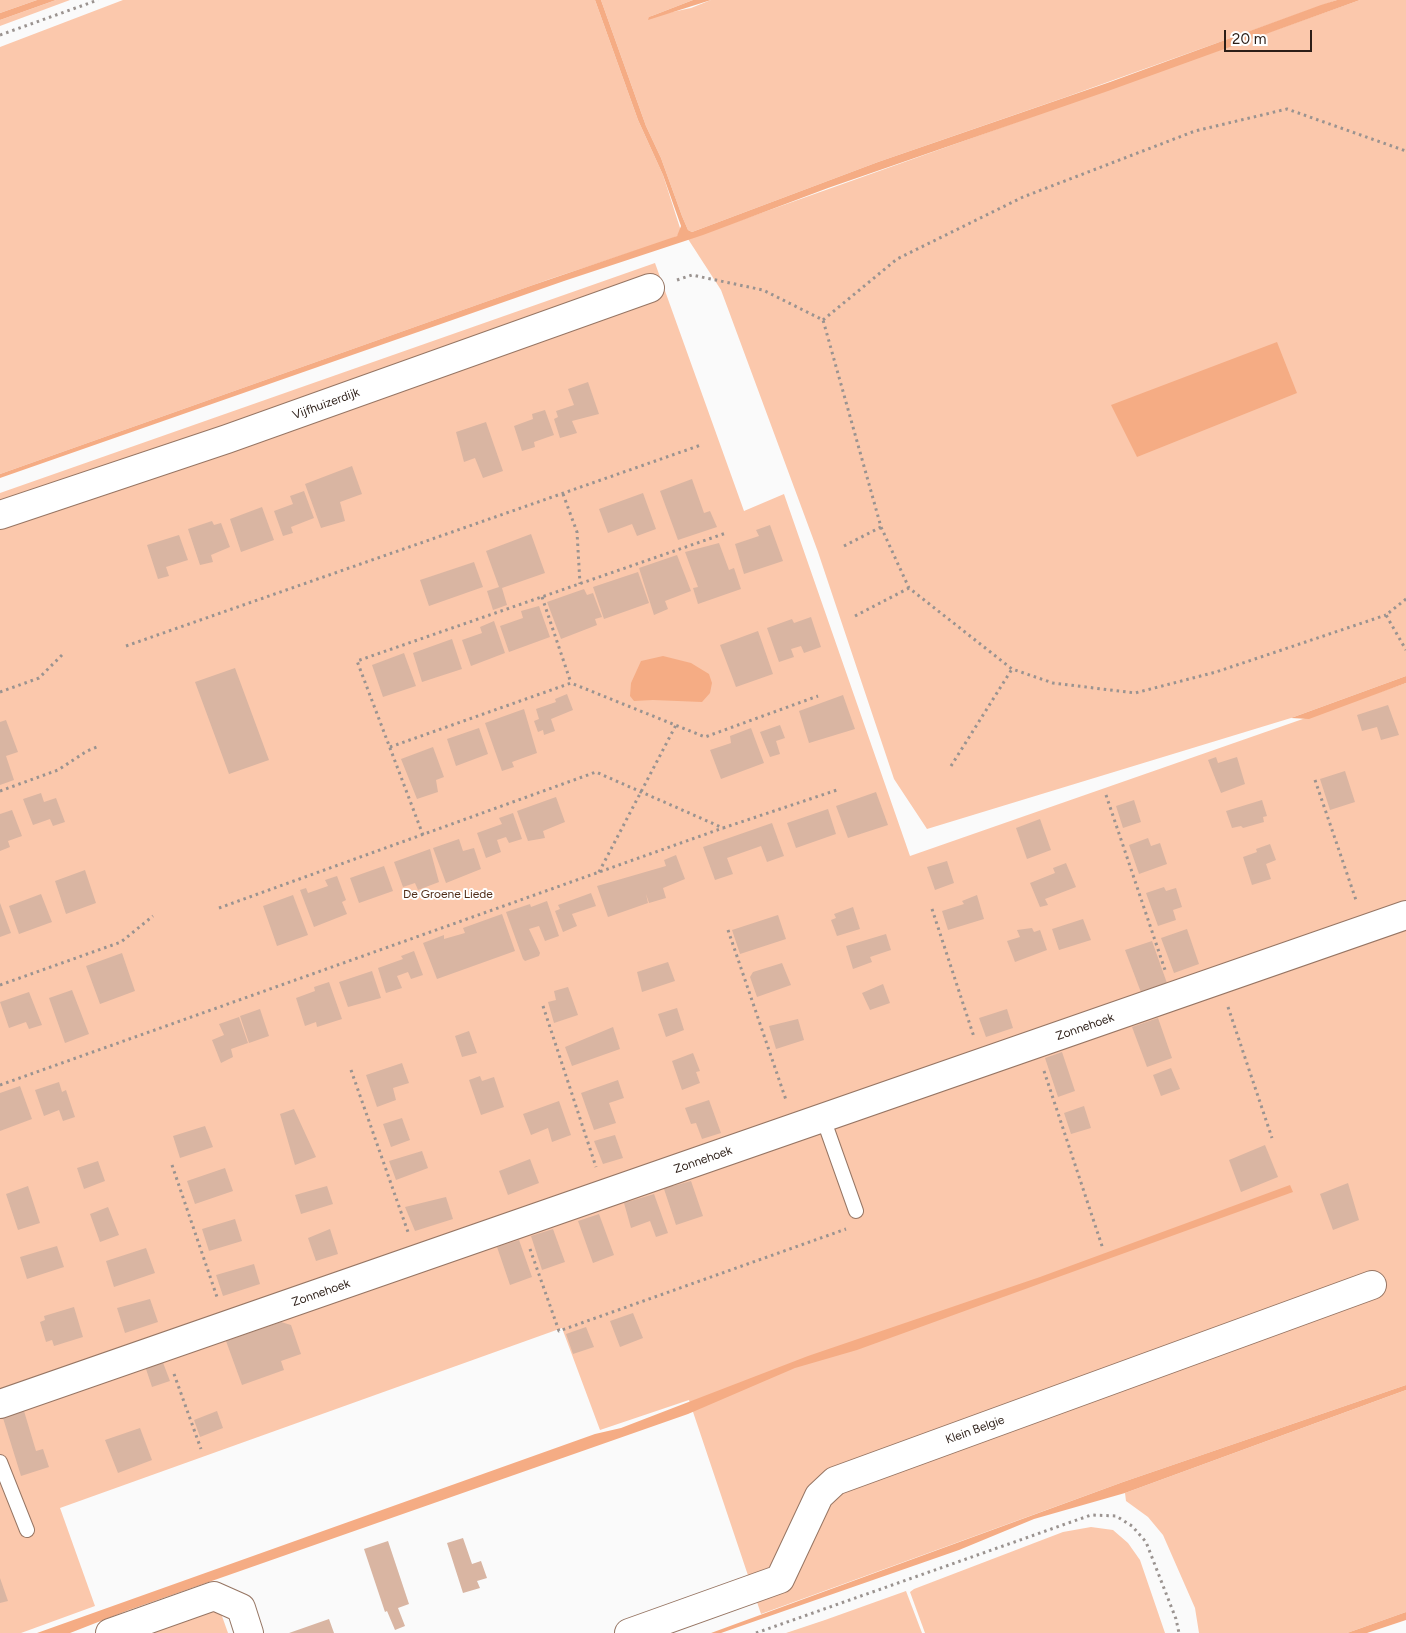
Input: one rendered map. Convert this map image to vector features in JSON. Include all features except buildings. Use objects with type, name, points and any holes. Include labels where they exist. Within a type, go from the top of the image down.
[{"type":"street","name":"Vijfhuizerdijk","points":[[0,516],[227,439],[650,288]]},
{"type":"street","name":"Zonnehoek","points":[[0,1404],[1406,915]]},
{"type":"street","name":"Klein Belgie","points":[[629,1633],[780,1579],[819,1496],[835,1482],[1372,1285]]},
{"type":"street","points":[[110,1633],[214,1596],[241,1608],[249,1633]]},
{"type":"lane","points":[[823,1118],[856,1210]]},
{"type":"lane","points":[[0,1462],[27,1530]]},
{"type":"path","points":[[0,35],[98,0]]},
{"type":"path","points":[[823,320],[897,259],[1023,197],[1195,131],[1287,109],[1406,151]]},
{"type":"path","points":[[650,288],[692,275],[763,290],[823,320],[881,526],[909,588],[1012,669],[1053,683],[1135,693],[1216,672],[1386,615],[1406,599]]},
{"type":"path","points":[[126,646],[701,445]]},
{"type":"path","points":[[563,494],[572,516],[579,548],[580,584]]},
{"type":"path","points":[[844,546],[881,526]]},
{"type":"path","points":[[423,835],[357,661],[726,533]]},
{"type":"path","points":[[855,616],[909,588]]},
{"type":"path","points":[[542,597],[571,682]]},
{"type":"path","points":[[1386,615],[1405,650]]},
{"type":"path","points":[[0,692],[39,678],[64,654]]},
{"type":"path","points":[[951,766],[1012,669]]},
{"type":"path","points":[[390,747],[571,682],[705,737],[818,696]]},
{"type":"path","points":[[600,872],[640,791],[676,725]]},
{"type":"path","points":[[0,791],[58,770],[87,751],[97,747]]},
{"type":"path","points":[[219,908],[596,772],[723,828]]},
{"type":"path","points":[[1315,780],[1366,929]]},
{"type":"path","points":[[0,1085],[723,828],[840,789]]},
{"type":"path","points":[[1106,795],[1175,996]]},
{"type":"path","points":[[932,909],[982,1063]]},
{"type":"path","points":[[0,985],[122,942],[153,916]]},
{"type":"path","points":[[728,930],[795,1128]]},
{"type":"path","points":[[1220,980],[1272,1138]]},
{"type":"path","points":[[543,1006],[605,1194]]},
{"type":"path","points":[[1035,1044],[1103,1249]]},
{"type":"path","points":[[351,1070],[417,1259]]},
{"type":"path","points":[[172,1165],[226,1326]]},
{"type":"path","points":[[521,1223],[559,1331],[852,1227],[856,1210]]},
{"type":"path","points":[[164,1347],[200,1449]]},
{"type":"path","points":[[756,1633],[1091,1515],[1116,1516],[1132,1526],[1146,1542],[1176,1619],[1179,1633]]},
{"type":"green space","points":[[0,0],[37,0],[0,13]]},
{"type":"green space","points":[[56,0],[70,0],[0,26],[0,20]]},
{"type":"green space","points":[[123,0],[595,0],[638,120],[663,175],[681,231],[671,239],[550,279],[0,474],[0,47]]},
{"type":"green space","points":[[601,0],[693,0],[649,17],[691,8],[711,0],[1337,0],[878,162],[692,232],[688,230],[661,158],[646,126]]},
{"type":"green space","points":[[1360,0],[1406,0],[1406,676],[1291,718],[927,829],[894,779],[818,552],[721,290],[688,239]]},
{"type":"green space","name":"De Groene Liede","points":[[655,263],[744,511],[784,494],[910,856],[1406,683],[1406,1385],[1123,1482],[761,1614],[689,1400],[600,1430],[562,1328],[60,1508],[95,1606],[21,1633],[0,1633],[0,493]]},
{"type":"green space","points":[[1406,1390],[1406,1612],[1347,1633],[1199,1633],[1195,1608],[1163,1535],[1148,1517],[1126,1501],[1125,1493]]},
{"type":"green space","points":[[1091,1527],[1113,1530],[1128,1543],[1140,1560],[1165,1633],[925,1633],[910,1592],[914,1589],[1063,1532]]},
{"type":"green space","points":[[906,1591],[922,1633],[786,1633],[825,1620]]},
{"type":"green space","points":[[217,1602],[228,1633],[133,1633]]},
{"type":"shaded area","points":[[37,0],[56,0],[0,20],[0,13]]},
{"type":"shaded area","points":[[595,0],[601,0],[646,126],[661,158],[688,230],[692,232],[878,162],[1110,82],[1321,5],[1337,0],[1360,0],[1108,91],[828,188],[703,235],[564,281],[0,478],[0,474],[533,285],[677,236],[681,226],[663,175],[638,120]]},
{"type":"shaded area","points":[[693,0],[711,0],[648,20],[649,17]]},
{"type":"shaded area","points":[[1277,342],[1297,393],[1137,457],[1111,405]]},
{"type":"shaded area","points":[[663,656],[691,663],[709,674],[712,683],[710,693],[702,702],[634,701],[630,696],[631,683],[641,661]]},
{"type":"shaded area","points":[[1406,676],[1406,683],[1309,719],[1291,718]]},
{"type":"shaded area","points":[[1290,1185],[1293,1192],[857,1350],[795,1368],[688,1414],[129,1610],[70,1633],[37,1633],[595,1434],[621,1428],[808,1356],[1040,1277]]},
{"type":"shaded area","points":[[1406,1385],[1406,1390],[1125,1493],[1034,1519],[959,1550],[721,1633],[711,1633],[1123,1482]]},
{"type":"shaded area","points":[[1406,1612],[1406,1620],[1367,1633],[1347,1633]]}]
